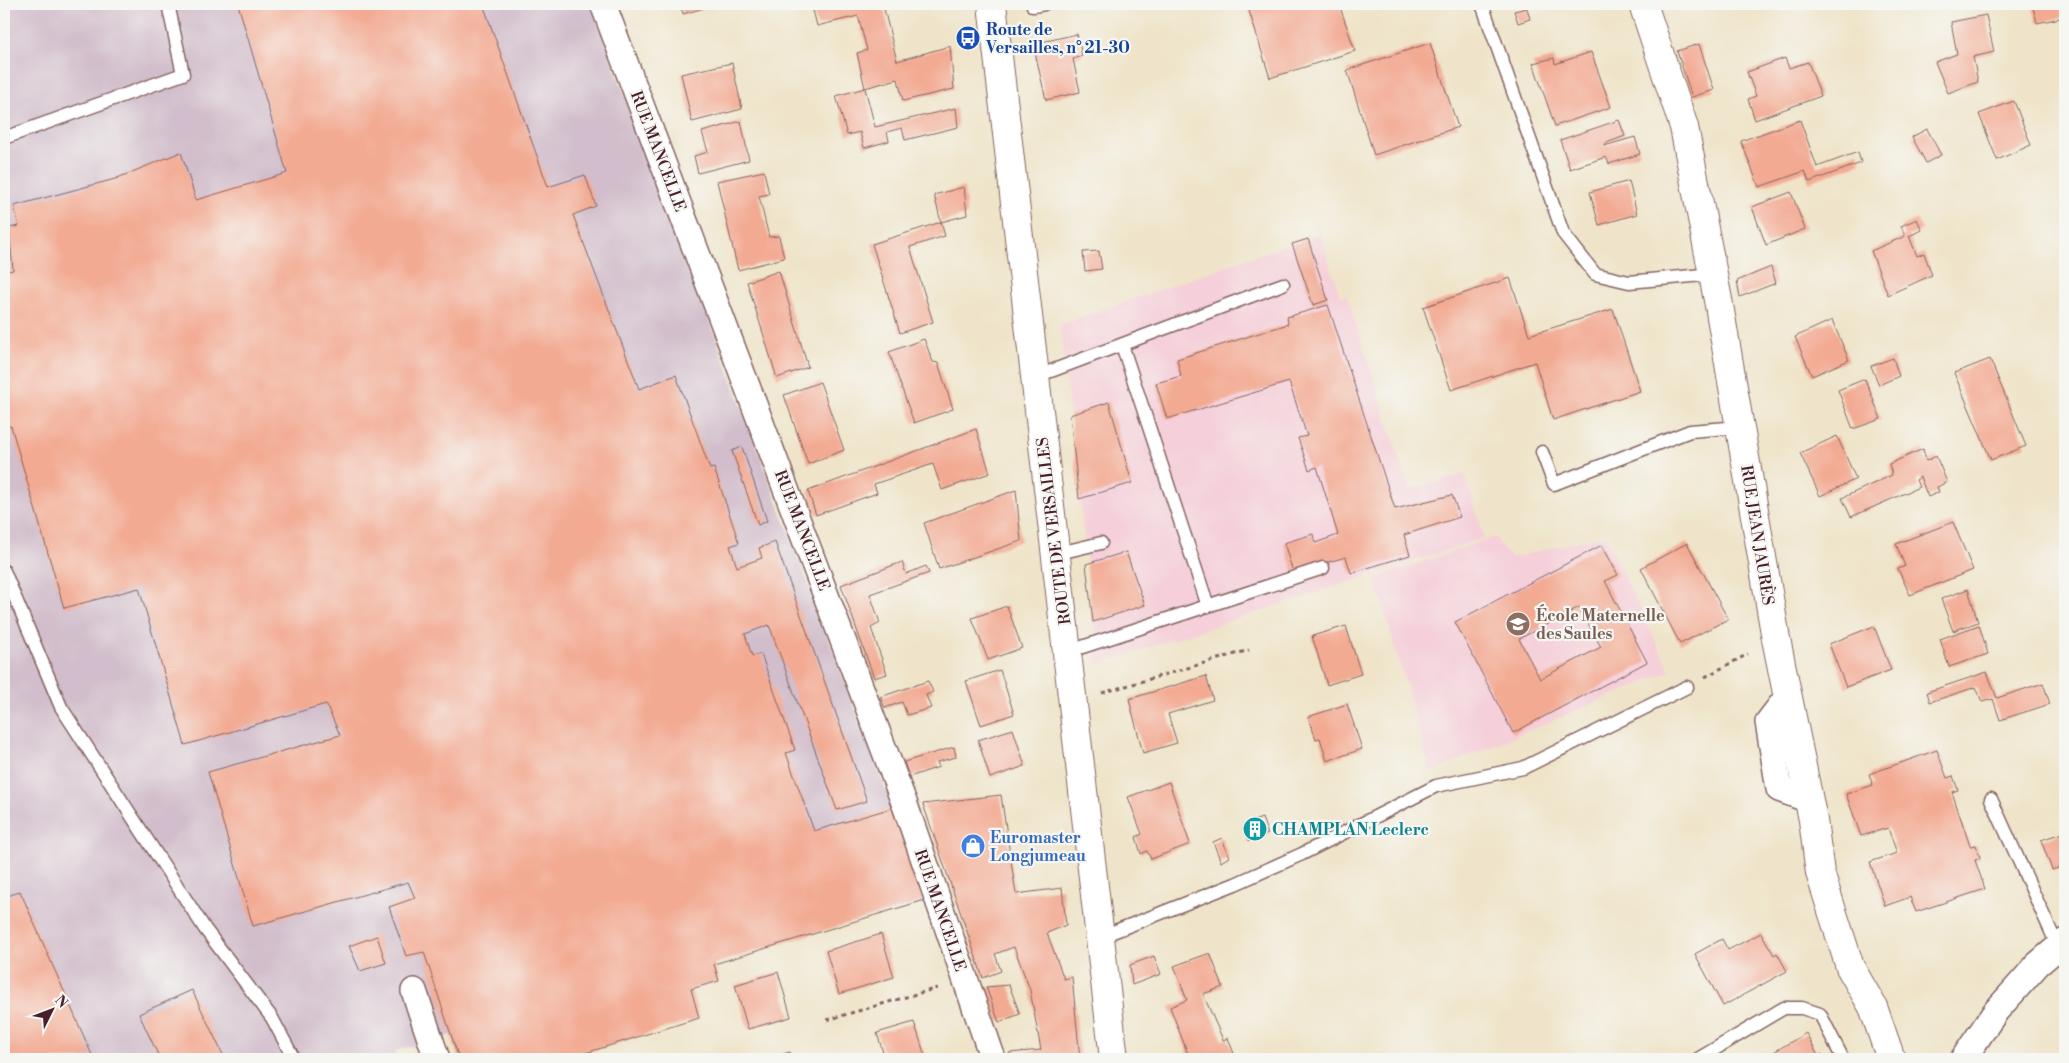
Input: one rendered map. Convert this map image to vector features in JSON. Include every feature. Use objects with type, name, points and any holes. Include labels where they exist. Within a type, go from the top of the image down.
[{"type":"main road","name":"ROUTE DE VERSAILLES","points":[[992,4],[1114,1059]]},
{"type":"main road","name":"RUE JEAN JAURÈS","points":[[1643,4],[1684,127],[1713,274],[1776,639],[1809,800],[1820,873],[1850,967],[1873,1007],[1891,1059]]},
{"type":"street","name":"RUE MANCELLE","points":[[603,4],[891,767],[993,1059]]},
{"type":"street","points":[[1964,1059],[1996,1011],[2038,964],[2062,944]]},
{"type":"street","points":[[414,991],[437,1059]]},
{"type":"lane","points":[[4,138],[183,74],[168,4]]},
{"type":"lane","points":[[1482,4],[1564,233],[1595,274],[1630,282],[1713,274]]},
{"type":"lane","points":[[1035,377],[1283,284]]},
{"type":"lane","points":[[1122,345],[1208,606]]},
{"type":"lane","points":[[1542,452],[1554,484],[1690,430],[1740,427]]},
{"type":"lane","points":[[1055,554],[1101,543]]},
{"type":"lane","points":[[1067,652],[1323,568]]},
{"type":"lane","points":[[4,571],[61,707],[205,929],[272,1018],[294,1059]]},
{"type":"lane","points":[[1100,938],[1235,884],[1302,854],[1436,786],[1524,768],[1687,686]]},
{"type":"lane","points":[[1991,799],[2062,944]]},
{"type":"lane","points":[[1698,1059],[1784,1008],[1802,1008],[1820,1014],[1843,1059]]},
{"type":"path","points":[[1687,686],[1776,639]]},
{"type":"path","points":[[1072,701],[1249,650]]},
{"type":"path","points":[[827,1020],[965,979]]},
{"type":"shaded area","points":[[4,4],[591,4],[927,901],[395,1051],[397,1059],[4,1059]]},
{"type":"shaded area","points":[[1320,233],[1340,297],[1347,295],[1409,490],[1465,474],[1484,538],[1098,664],[1060,325]]},
{"type":"shaded area","name":"École Maternelle des Saules","points":[[1605,535],[1670,671],[1431,772],[1375,578],[1495,537],[1511,558]]},
{"type":"building","points":[[238,4],[483,4],[548,187],[585,175],[596,206],[573,215],[639,389],[676,375],[710,469],[714,468],[739,543],[730,546],[737,567],[762,558],[759,548],[775,542],[867,801],[837,810],[769,625],[745,634],[752,656],[761,654],[795,750],[786,753],[814,831],[892,808],[925,900],[714,964],[719,981],[691,989],[699,1018],[566,1059],[459,1059],[424,952],[406,956],[389,907],[415,898],[408,882],[253,926],[208,772],[340,735],[326,704],[185,745],[139,588],[64,608],[11,426],[4,428],[4,272],[13,270],[9,228],[19,226],[14,206],[115,179],[181,152],[196,200],[287,173]]},
{"type":"building","points":[[680,4],[718,4],[683,14]]},
{"type":"building","points":[[834,4],[904,4],[884,9],[897,61],[950,46],[954,89],[903,101],[898,79],[865,88],[857,53],[867,50],[858,16],[817,26],[813,10]]},
{"type":"building","points":[[1247,4],[1339,4],[1355,51],[1270,78]]},
{"type":"building","points":[[2032,4],[2065,4],[2065,17],[2037,23]]},
{"type":"building","points":[[1527,8],[1530,19],[1518,23],[1514,11]]},
{"type":"building","points":[[1986,15],[1994,52],[1973,57],[1978,82],[1948,93],[1935,62],[1957,54],[1951,22]]},
{"type":"building","points":[[1077,34],[1082,56],[1073,59],[1080,92],[1046,100],[1033,44]]},
{"type":"building","points":[[1430,43],[1458,127],[1374,155],[1347,70]]},
{"type":"building","points":[[1699,44],[1714,90],[1692,97],[1677,51]]},
{"type":"building","points":[[1591,52],[1611,107],[1555,126],[1533,63],[1554,58],[1555,64]]},
{"type":"building","points":[[1785,58],[1789,68],[1808,62],[1821,96],[1755,120],[1748,99],[1756,96],[1747,72]]},
{"type":"building","points":[[732,63],[742,109],[692,122],[681,74]]},
{"type":"building","points":[[865,88],[875,127],[956,108],[958,127],[905,140],[902,128],[887,132],[889,141],[864,148],[860,132],[847,135],[836,96]]},
{"type":"building","points":[[2014,101],[2031,145],[1997,160],[1979,114]]},
{"type":"building","points":[[1619,120],[1625,136],[1604,144],[1604,146],[1635,137],[1640,154],[1609,164],[1606,157],[1570,169],[1560,140]]},
{"type":"building","points":[[1800,120],[1817,167],[1858,152],[1861,163],[1809,182],[1805,171],[1759,187],[1741,141]]},
{"type":"building","points":[[741,121],[749,160],[698,173],[694,156],[708,152],[702,132]]},
{"type":"building","points":[[1927,129],[1941,155],[1926,163],[1912,137]]},
{"type":"building","points":[[764,171],[769,194],[759,196],[769,237],[779,236],[784,258],[738,270],[717,181]]},
{"type":"building","points":[[1629,181],[1637,214],[1599,225],[1590,192]]},
{"type":"building","points":[[964,187],[967,215],[941,222],[934,195]]},
{"type":"building","points":[[1791,192],[1805,229],[1766,245],[1752,207]]},
{"type":"building","points":[[1917,219],[1922,230],[1909,236],[1917,256],[1924,253],[1932,275],[1888,295],[1871,251],[1905,236],[1901,226]]},
{"type":"building","points":[[941,222],[945,236],[910,247],[933,322],[900,333],[872,244]]},
{"type":"building","points":[[1308,239],[1328,300],[1313,305],[1292,244]]},
{"type":"building","points":[[1099,251],[1102,269],[1085,271],[1083,252]]},
{"type":"building","points":[[1771,267],[1776,283],[1740,297],[1737,281]]},
{"type":"building","points":[[779,271],[808,367],[777,378],[747,282]]},
{"type":"building","points":[[1510,278],[1529,335],[1613,309],[1640,391],[1553,420],[1535,362],[1451,390],[1423,307]]},
{"type":"building","points":[[1328,305],[1395,509],[1452,495],[1460,517],[1404,535],[1410,555],[1351,573],[1346,557],[1293,572],[1284,543],[1313,534],[1315,543],[1338,535],[1317,467],[1309,470],[1298,438],[1307,436],[1289,382],[1167,419],[1156,383],[1181,376],[1177,359],[1288,324],[1287,317]]},
{"type":"building","points":[[1832,320],[1849,360],[1812,376],[1795,337]]},
{"type":"building","points":[[924,339],[933,362],[938,363],[953,409],[914,423],[889,352]]},
{"type":"building","points":[[1893,358],[1899,376],[1879,385],[1871,366]]},
{"type":"building","points":[[1990,359],[2026,446],[1991,460],[1954,373]]},
{"type":"building","points":[[1865,379],[1881,419],[1853,429],[1838,390]]},
{"type":"building","points":[[820,382],[844,450],[808,464],[784,395]]},
{"type":"building","points":[[1109,402],[1132,483],[1079,499],[1070,415]]},
{"type":"building","points":[[976,429],[990,473],[942,490],[933,464],[874,484],[877,493],[816,515],[808,491]]},
{"type":"building","points":[[1837,436],[1856,479],[1820,496],[1800,453]]},
{"type":"building","points":[[742,447],[767,521],[758,525],[732,451]]},
{"type":"building","points":[[1923,449],[1926,461],[1936,456],[1947,482],[1937,487],[1939,492],[1928,497],[1920,477],[1916,480],[1919,487],[1851,517],[1842,498],[1892,475],[1889,464]]},
{"type":"building","points":[[1016,490],[1021,541],[939,569],[924,523]]},
{"type":"building","points":[[1953,522],[1973,570],[1910,595],[1898,569],[1905,566],[1896,544]]},
{"type":"building","points":[[1687,543],[1728,619],[1680,644],[1641,568]]},
{"type":"building","points":[[1602,545],[1618,575],[1605,581],[1647,662],[1513,733],[1455,622]],"holes":[[[1579,607],[1601,647],[1540,679],[1519,639]]]},
{"type":"building","points":[[1126,552],[1145,605],[1093,622],[1086,564]]},
{"type":"building","points":[[902,562],[906,574],[926,566],[929,573],[870,594],[880,623],[871,628],[887,674],[874,678],[841,585]]},
{"type":"building","points":[[2065,581],[2065,597],[2060,582]]},
{"type":"building","points":[[1968,589],[1978,622],[1953,631],[1941,599]]},
{"type":"building","points":[[1007,606],[1022,648],[988,660],[972,618]]},
{"type":"building","points":[[1979,625],[1988,654],[1949,667],[1940,639]]},
{"type":"building","points":[[1346,626],[1361,674],[1327,685],[1312,636]]},
{"type":"building","points":[[1874,626],[1891,670],[1846,687],[1829,644]]},
{"type":"building","points":[[1000,670],[1014,714],[981,725],[966,681]]},
{"type":"building","points":[[1987,672],[1997,698],[2043,683],[2050,704],[2000,720],[1993,699],[1982,702],[1976,687],[1930,702],[1927,692]]},
{"type":"building","points":[[1206,676],[1213,700],[1168,714],[1177,743],[1143,753],[1129,699]]},
{"type":"building","points":[[928,681],[933,692],[926,695],[931,708],[907,715],[902,702],[885,708],[880,697]]},
{"type":"building","points":[[1347,704],[1362,749],[1327,761],[1320,738],[1316,739],[1308,717]]},
{"type":"building","points":[[1013,729],[1025,766],[990,778],[978,740]]},
{"type":"building","points":[[954,747],[956,757],[937,762],[939,767],[909,777],[904,762]]},
{"type":"building","points":[[1937,750],[1947,778],[1953,776],[1958,790],[1952,792],[1970,846],[1976,845],[1980,858],[1975,860],[1985,889],[1916,912],[1910,897],[1885,906],[1870,862],[1897,853],[1888,828],[1861,836],[1846,794],[1873,785],[1869,774]]},
{"type":"building","points":[[1169,782],[1190,844],[1151,859],[1147,851],[1141,854],[1136,837],[1142,834],[1128,797]]},
{"type":"building","name":"Euromaster Longjumeau","points":[[1001,795],[1016,894],[1062,888],[1066,925],[1047,933],[1064,979],[1072,977],[1080,1059],[1012,1059],[1009,1053],[1041,1050],[1030,990],[1014,947],[995,954],[1001,971],[983,978],[923,804]]},
{"type":"building","name":"CHAMPLAN Leclerc","points":[[1262,818],[1268,834],[1249,841],[1243,825]]},
{"type":"building","points":[[2065,832],[2065,866],[2052,870],[2041,840]]},
{"type":"building","points":[[1222,838],[1229,857],[1221,862],[1213,842]]},
{"type":"building","points":[[20,891],[92,1055],[81,1059],[4,1059],[4,898]]},
{"type":"building","points":[[1761,933],[1774,955],[1777,953],[1787,971],[1723,1006],[1695,954],[1722,939],[1728,950]]},
{"type":"building","points":[[881,934],[894,977],[839,994],[826,951]]},
{"type":"building","points":[[377,936],[386,963],[360,971],[349,946]]},
{"type":"building","points":[[1210,953],[1223,987],[1203,994],[1223,1040],[1228,1038],[1236,1059],[1188,1059],[1186,1055],[1188,1054],[1170,1007],[1187,1000],[1174,966]]},
{"type":"building","points":[[1154,956],[1161,974],[1132,985],[1130,965]]},
{"type":"building","points":[[778,972],[791,1017],[748,1029],[735,985]]},
{"type":"building","points":[[1009,985],[1020,1014],[999,1022],[986,987]]},
{"type":"building","points":[[192,990],[225,1059],[160,1059],[139,1014]]},
{"type":"building","points":[[914,1022],[926,1059],[885,1059],[877,1033]]},
{"type":"building","points":[[1806,1033],[1818,1056],[1822,1054],[1825,1059],[1762,1059]]},
{"type":"building","points":[[790,1052],[792,1059],[768,1059]]},
{"type":"place","name":"Route de Versailles, n° 21-30","points":[[968,38]]},
{"type":"place","name":"École Maternelle des Saules","points":[[1518,624]]},
{"type":"place","name":"CHAMPLAN Leclerc","points":[[1255,829]]},
{"type":"place","name":"Euromaster Longjumeau","points":[[973,846]]}]
